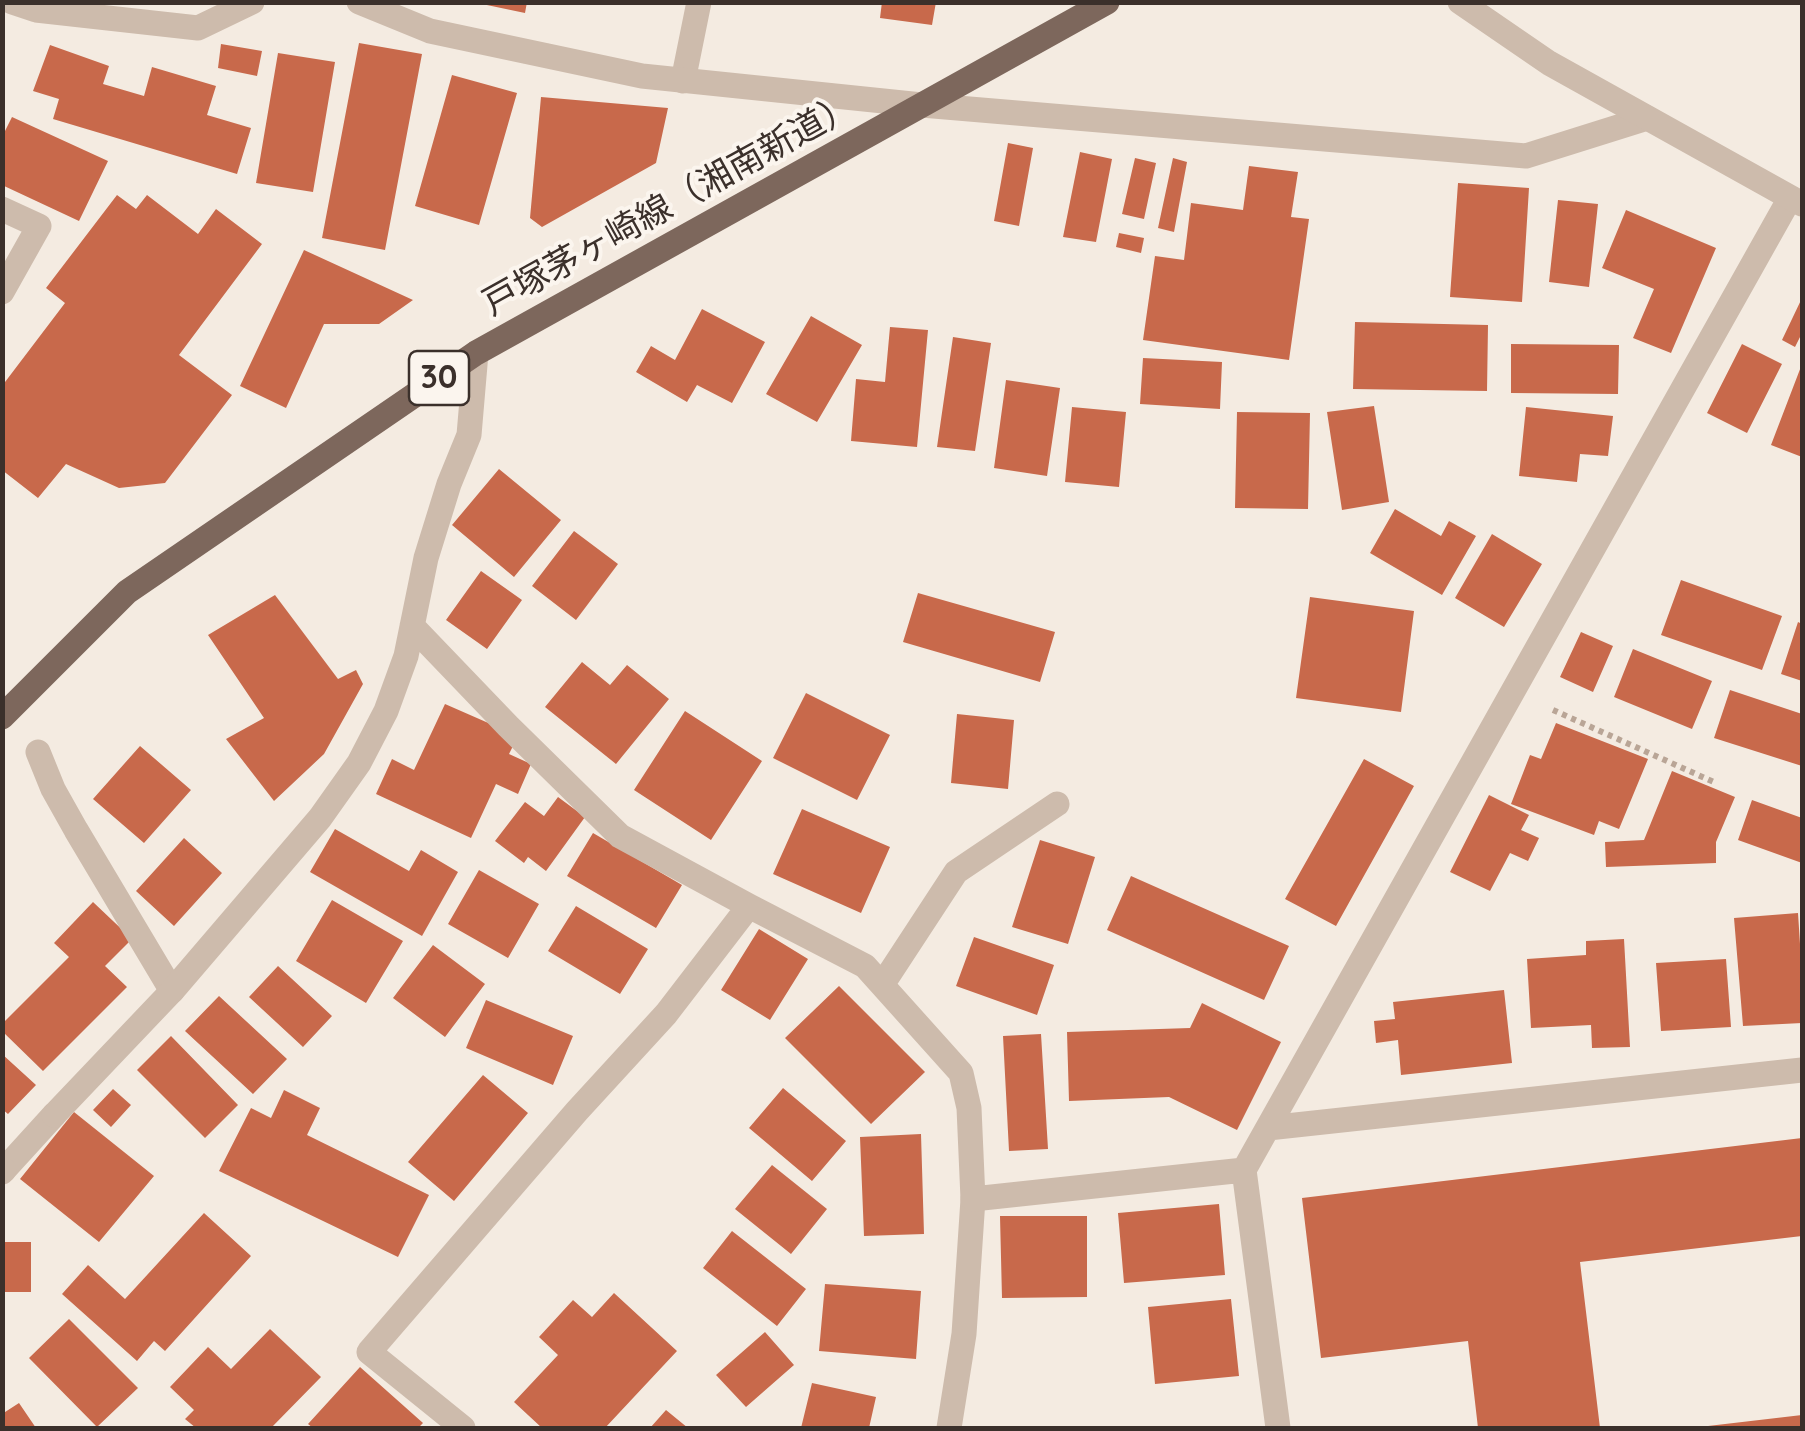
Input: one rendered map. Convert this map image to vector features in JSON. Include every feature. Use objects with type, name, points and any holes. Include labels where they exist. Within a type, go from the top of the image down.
[{"type":"main road","name":"戸塚茅ヶ崎線（湘南新道）","points":[[4,713],[127,592],[476,353],[1107,2]]},
{"type":"street","points":[[12,2],[36,10],[198,28],[252,2]]},
{"type":"street","points":[[359,2],[430,31],[642,76],[922,106],[1526,156],[1647,118]]},
{"type":"street","points":[[683,80],[699,2]]},
{"type":"street","points":[[1278,1428],[1244,1170],[1796,201],[1549,63],[1460,2]]},
{"type":"street","points":[[2,209],[38,226],[2,292]]},
{"type":"street","points":[[3,1170],[172,991],[320,818],[359,764],[386,711],[406,656],[426,558],[468,434],[476,353]]},
{"type":"street","points":[[412,626],[620,836],[865,966],[961,1073],[968,1108],[973,1199],[964,1334],[948,1428]]},
{"type":"street","points":[[38,752],[53,789],[172,991]]},
{"type":"street","points":[[882,985],[956,872],[1056,804]]},
{"type":"street","points":[[463,1428],[369,1352],[666,1014],[749,906]]},
{"type":"street","points":[[1268,1128],[1802,1070]]},
{"type":"street","points":[[973,1199],[1244,1170]]},
{"type":"path","points":[[1513,693],[1716,783]]},
{"type":"building","points":[[482,2],[527,2],[525,13]]},
{"type":"building","points":[[882,2],[936,2],[932,25],[880,18]]},
{"type":"building","points":[[359,43],[422,54],[385,250],[322,238]]},
{"type":"building","points":[[221,44],[262,51],[257,76],[218,68]]},
{"type":"building","points":[[50,45],[109,66],[103,84],[144,96],[152,67],[216,86],[207,115],[251,128],[237,174],[53,119],[59,99],[33,91]]},
{"type":"building","points":[[278,53],[335,62],[313,192],[256,183]]},
{"type":"building","points":[[452,75],[517,93],[479,225],[415,206]]},
{"type":"building","points":[[541,97],[668,108],[656,163],[542,227],[530,218]]},
{"type":"building","points":[[12,117],[108,161],[79,221],[2,185],[2,137]]},
{"type":"building","points":[[1008,143],[1033,148],[1019,226],[994,221]]},
{"type":"building","points":[[1080,152],[1112,159],[1096,242],[1063,237]]},
{"type":"building","points":[[1135,158],[1156,163],[1144,219],[1122,214]]},
{"type":"building","points":[[1173,158],[1187,162],[1174,232],[1158,228]]},
{"type":"building","points":[[1249,166],[1298,172],[1291,217],[1309,219],[1289,360],[1143,340],[1155,256],[1184,260],[1191,203],[1243,210]]},
{"type":"building","points":[[1458,183],[1529,188],[1522,302],[1450,297]]},
{"type":"building","points":[[117,195],[136,209],[147,195],[198,234],[216,209],[262,244],[179,355],[232,395],[165,483],[119,488],[66,464],[38,498],[2,470],[2,386],[65,303],[46,288]]},
{"type":"building","points":[[1558,200],[1598,204],[1589,287],[1549,282]]},
{"type":"building","points":[[1626,210],[1716,248],[1671,353],[1633,338],[1654,289],[1602,268]]},
{"type":"building","points":[[1119,233],[1144,238],[1141,253],[1116,247]]},
{"type":"building","points":[[304,250],[413,300],[379,324],[324,324],[286,408],[240,386]]},
{"type":"building","points":[[1802,298],[1802,333],[1795,347],[1782,340]]},
{"type":"building","points":[[702,309],[765,342],[732,403],[697,385],[687,402],[636,372],[651,346],[675,360]]},
{"type":"building","points":[[811,316],[862,345],[817,422],[766,394]]},
{"type":"building","points":[[1355,322],[1488,325],[1487,391],[1353,389]]},
{"type":"building","points":[[890,327],[928,330],[917,447],[851,441],[856,379],[885,382]]},
{"type":"building","points":[[953,337],[991,343],[975,451],[937,447]]},
{"type":"building","points":[[1511,344],[1619,345],[1618,394],[1511,393]]},
{"type":"building","points":[[1742,344],[1782,364],[1747,433],[1707,413]]},
{"type":"building","points":[[1143,358],[1222,362],[1220,409],[1140,404]]},
{"type":"building","points":[[1802,364],[1802,457],[1771,445]]},
{"type":"building","points":[[1006,380],[1060,388],[1047,476],[994,468]]},
{"type":"building","points":[[1374,406],[1389,502],[1342,510],[1327,412]]},
{"type":"building","points":[[1072,407],[1126,412],[1119,487],[1065,482]]},
{"type":"building","points":[[1526,407],[1613,416],[1608,456],[1580,454],[1577,482],[1519,476]]},
{"type":"building","points":[[1237,412],[1310,413],[1308,509],[1235,508]]},
{"type":"building","points":[[499,469],[561,520],[514,577],[452,525]]},
{"type":"building","points":[[1395,509],[1441,536],[1449,521],[1476,536],[1442,595],[1370,553]]},
{"type":"building","points":[[574,531],[618,564],[576,620],[532,586]]},
{"type":"building","points":[[1492,534],[1542,564],[1504,627],[1455,598]]},
{"type":"building","points":[[481,571],[522,600],[487,649],[446,620]]},
{"type":"building","points":[[1681,580],[1782,616],[1762,670],[1661,635]]},
{"type":"building","points":[[918,593],[1055,632],[1040,682],[903,642]]},
{"type":"building","points":[[275,595],[338,679],[356,670],[363,684],[324,754],[274,801],[226,739],[264,718],[208,635]]},
{"type":"building","points":[[1310,597],[1414,611],[1401,712],[1296,698]]},
{"type":"building","points":[[1798,622],[1802,624],[1802,681],[1781,674]]},
{"type":"building","points":[[1581,632],[1613,646],[1593,692],[1560,677]]},
{"type":"building","points":[[1633,649],[1712,681],[1692,729],[1614,697]]},
{"type":"building","points":[[582,662],[610,685],[627,665],[669,699],[616,764],[545,707]]},
{"type":"building","points":[[1730,690],[1802,714],[1802,766],[1714,738]]},
{"type":"building","points":[[806,693],[890,735],[857,800],[773,758]]},
{"type":"building","points":[[445,704],[518,736],[509,754],[531,764],[518,794],[496,784],[471,838],[376,794],[392,759],[414,770]]},
{"type":"building","points":[[685,711],[762,761],[711,840],[634,790]]},
{"type":"building","points":[[957,714],[1014,720],[1008,789],[951,783]]},
{"type":"building","points":[[1556,723],[1648,759],[1619,829],[1599,821],[1594,835],[1511,804],[1530,755],[1541,759]]},
{"type":"building","points":[[140,746],[191,790],[144,843],[93,799]]},
{"type":"building","points":[[1364,759],[1414,786],[1336,926],[1285,899]]},
{"type":"building","points":[[1672,771],[1735,797],[1716,842],[1716,863],[1606,867],[1605,842],[1644,840]]},
{"type":"building","points":[[1489,795],[1529,815],[1521,830],[1539,838],[1528,861],[1510,853],[1490,891],[1450,872]]},
{"type":"building","points":[[558,797],[585,817],[546,871],[528,857],[524,863],[495,841],[525,802],[544,816]]},
{"type":"building","points":[[1752,800],[1802,818],[1802,863],[1738,840]]},
{"type":"building","points":[[802,809],[890,847],[861,913],[773,874]]},
{"type":"building","points":[[335,829],[409,871],[421,850],[458,872],[422,936],[310,872]]},
{"type":"building","points":[[593,833],[682,885],[656,928],[567,876]]},
{"type":"building","points":[[184,838],[222,873],[174,926],[136,891]]},
{"type":"building","points":[[1040,840],[1095,857],[1068,944],[1012,927]]},
{"type":"building","points":[[479,870],[539,904],[508,958],[448,924]]},
{"type":"building","points":[[1131,876],[1289,946],[1264,1000],[1107,930]]},
{"type":"building","points":[[332,900],[403,941],[366,1003],[296,961]]},
{"type":"building","points":[[93,902],[132,939],[105,966],[127,987],[43,1071],[2,1031],[2,1024],[69,957],[54,943]]},
{"type":"building","points":[[576,906],[648,949],[620,994],[548,951]]},
{"type":"building","points":[[1798,913],[1802,1023],[1743,1026],[1734,918]]},
{"type":"building","points":[[759,929],[808,959],[770,1020],[721,990]]},
{"type":"building","points":[[974,937],[1054,965],[1037,1015],[956,986]]},
{"type":"building","points":[[1624,939],[1630,1047],[1592,1048],[1591,1025],[1531,1028],[1527,959],[1586,955],[1586,941]]},
{"type":"building","points":[[433,945],[485,984],[445,1037],[393,998]]},
{"type":"building","points":[[1726,959],[1731,1027],[1661,1031],[1656,963]]},
{"type":"building","points":[[278,966],[332,1016],[303,1047],[249,997]]},
{"type":"building","points":[[839,986],[925,1072],[871,1124],[785,1038]]},
{"type":"building","points":[[1504,990],[1512,1063],[1401,1075],[1398,1040],[1376,1043],[1374,1021],[1395,1019],[1393,1002]]},
{"type":"building","points":[[219,996],[287,1059],[253,1094],[185,1031]]},
{"type":"building","points":[[486,1000],[573,1036],[553,1085],[466,1048]]},
{"type":"building","points":[[1202,1003],[1281,1042],[1237,1130],[1169,1097],[1069,1101],[1067,1032],[1190,1028]]},
{"type":"building","points":[[1041,1034],[1048,1149],[1009,1151],[1003,1036]]},
{"type":"building","points":[[171,1036],[238,1105],[205,1138],[137,1070]]},
{"type":"building","points":[[2,1054],[36,1085],[8,1114],[2,1109]]},
{"type":"building","points":[[483,1075],[528,1113],[454,1201],[408,1162]]},
{"type":"building","points":[[783,1088],[846,1141],[812,1181],[749,1128]]},
{"type":"building","points":[[113,1089],[131,1105],[111,1127],[93,1110]]},
{"type":"building","points":[[284,1090],[320,1108],[307,1135],[429,1195],[398,1257],[219,1171],[251,1108],[271,1118]]},
{"type":"building","points":[[74,1112],[154,1176],[99,1242],[20,1179]]},
{"type":"building","points":[[921,1134],[924,1234],[864,1236],[860,1137]]},
{"type":"building","points":[[1802,1138],[1802,1236],[1580,1262],[1600,1428],[1478,1428],[1468,1341],[1321,1358],[1302,1198]]},
{"type":"building","points":[[772,1165],[827,1209],[791,1254],[735,1209]]},
{"type":"building","points":[[1219,1204],[1225,1275],[1124,1283],[1118,1213]]},
{"type":"building","points":[[204,1213],[251,1256],[165,1351],[154,1341],[137,1361],[62,1294],[88,1265],[125,1299]]},
{"type":"building","points":[[1000,1216],[1087,1216],[1087,1297],[1002,1298]]},
{"type":"building","points":[[732,1231],[806,1289],[777,1326],[703,1268]]},
{"type":"building","points":[[2,1242],[31,1242],[31,1292],[2,1292]]},
{"type":"building","points":[[825,1284],[921,1291],[916,1359],[819,1351]]},
{"type":"building","points":[[614,1293],[677,1351],[605,1428],[542,1428],[514,1402],[558,1355],[539,1337],[573,1300],[592,1317]]},
{"type":"building","points":[[1231,1299],[1239,1376],[1155,1384],[1148,1307]]},
{"type":"building","points":[[69,1319],[138,1388],[97,1427],[29,1358]]},
{"type":"building","points":[[270,1329],[321,1377],[271,1428],[196,1428],[185,1419],[194,1410],[170,1387],[208,1347],[231,1369]]},
{"type":"building","points":[[765,1332],[794,1365],[746,1407],[716,1375]]},
{"type":"building","points":[[360,1367],[423,1423],[418,1428],[313,1428],[308,1424]]},
{"type":"building","points":[[812,1383],[876,1397],[869,1428],[801,1428]]},
{"type":"building","points":[[19,1403],[36,1428],[2,1428],[2,1414]]},
{"type":"building","points":[[666,1410],[688,1428],[650,1428]]},
{"type":"building","points":[[1802,1415],[1802,1428],[1708,1428],[1708,1426]]}]
